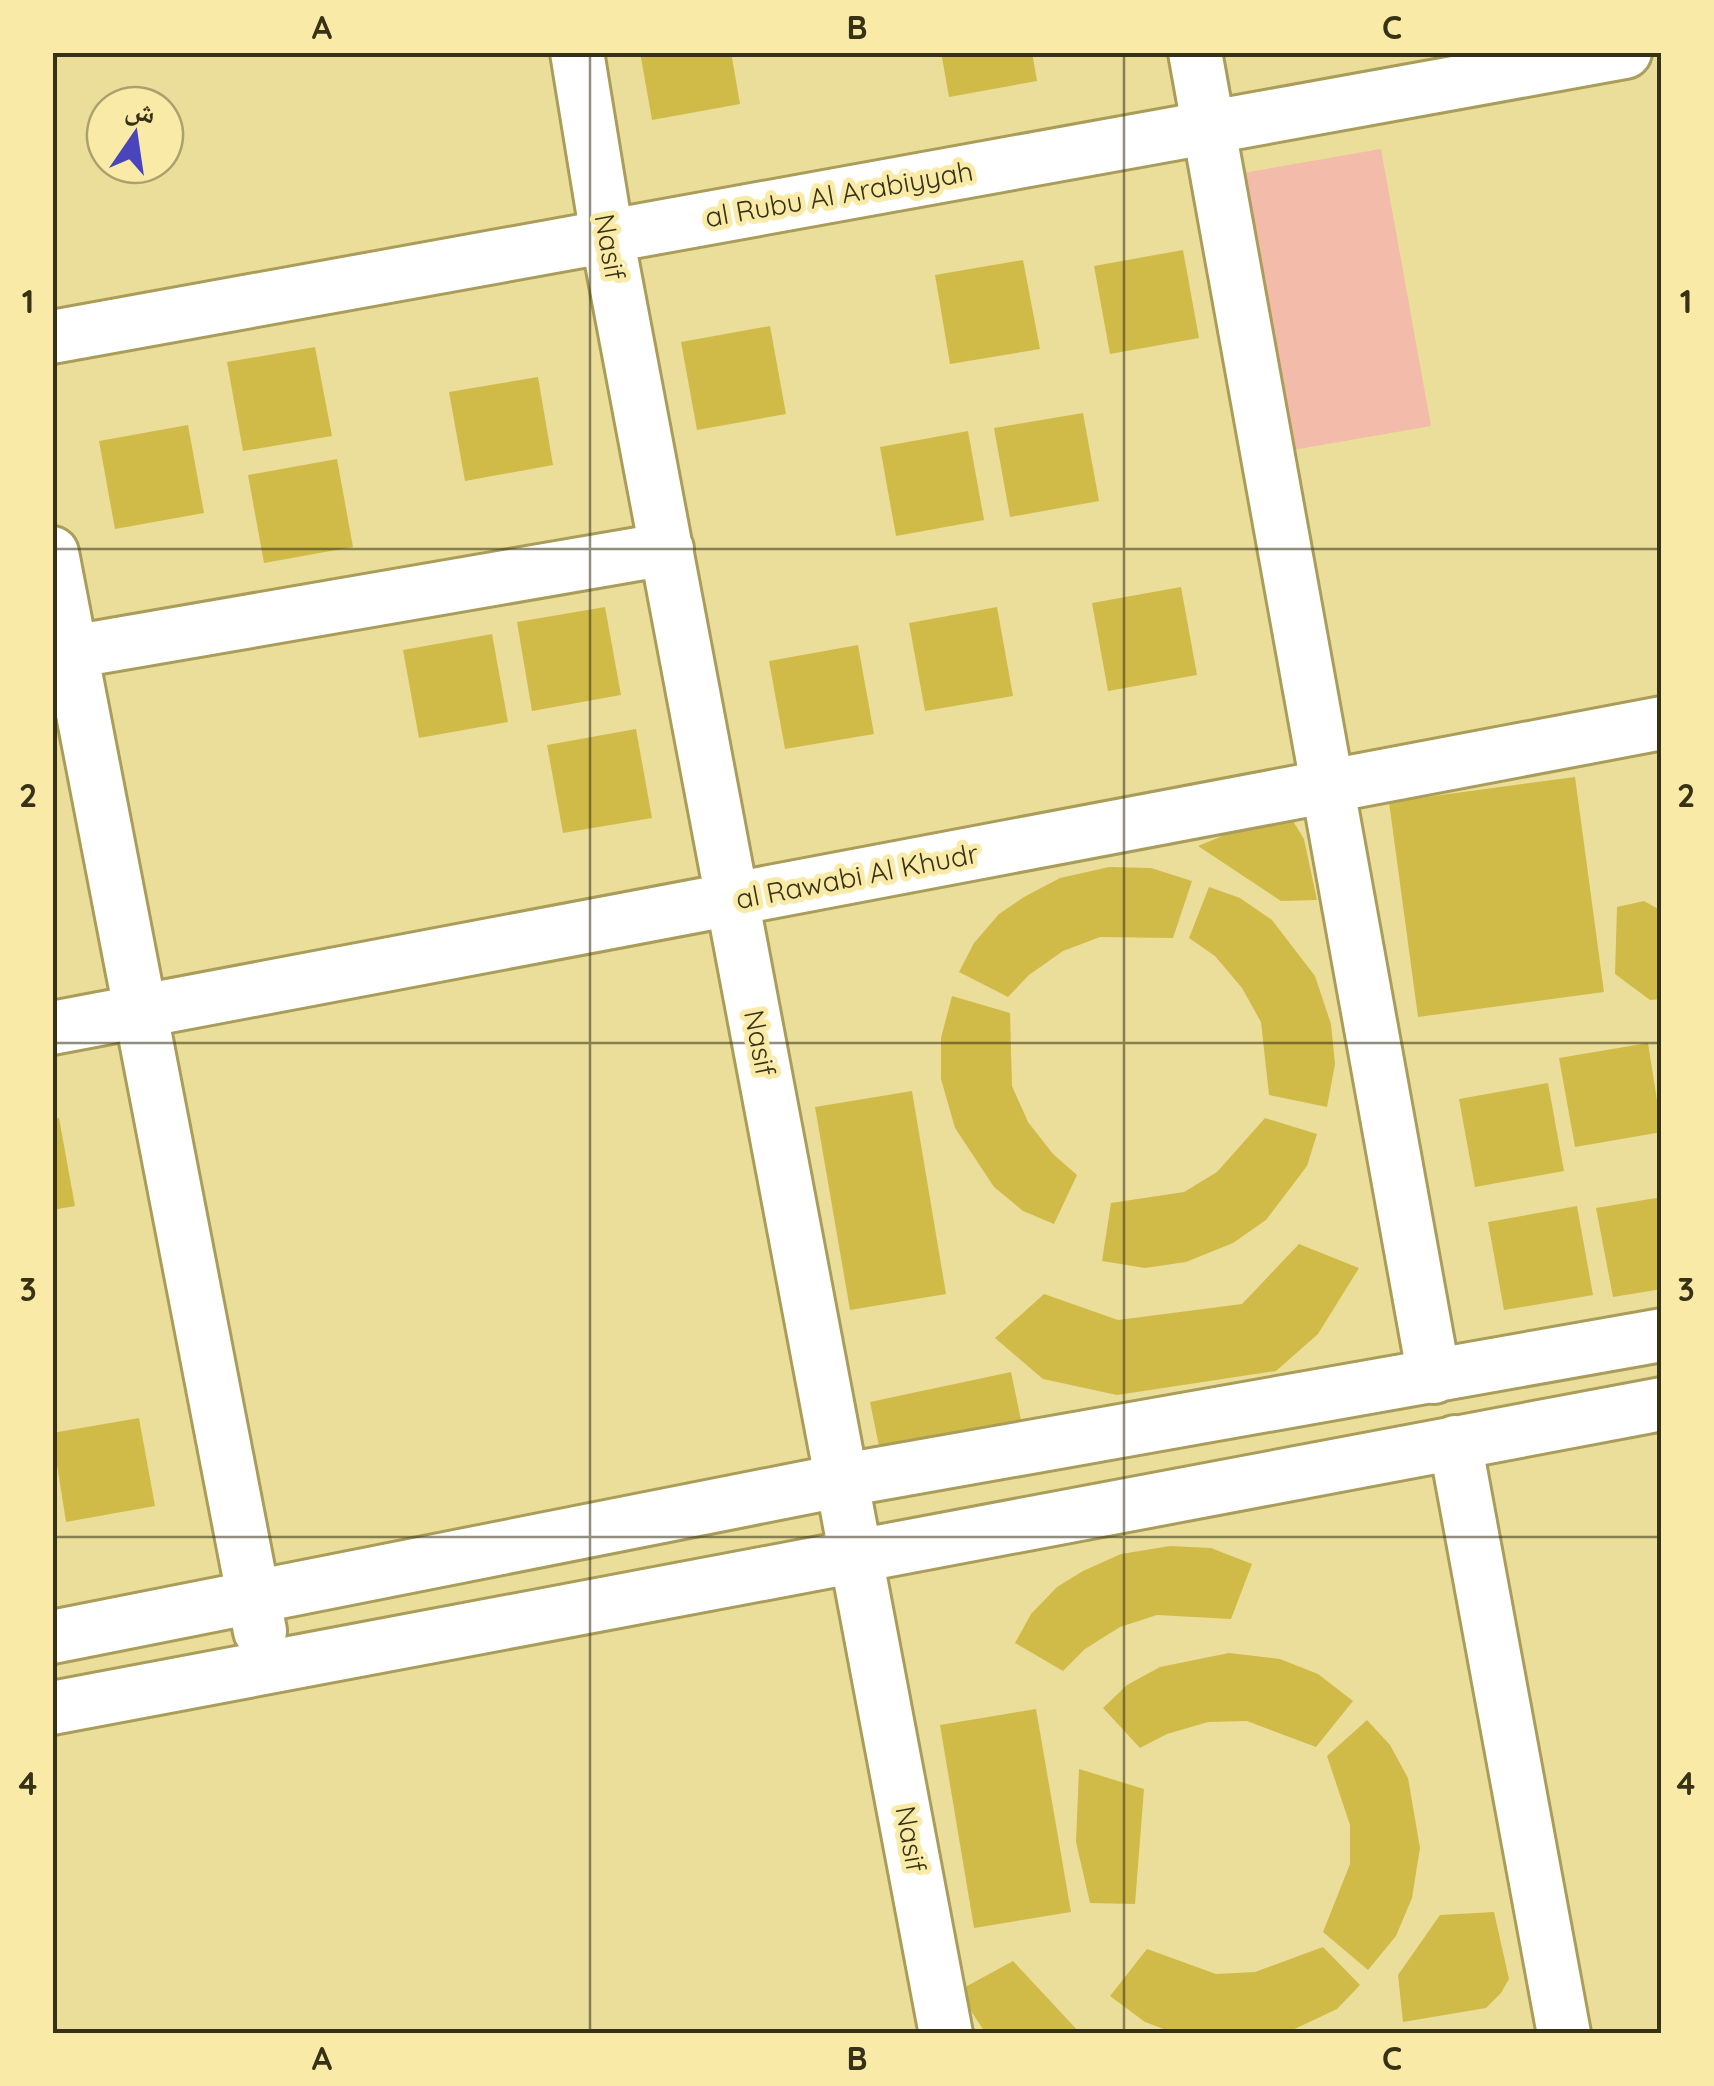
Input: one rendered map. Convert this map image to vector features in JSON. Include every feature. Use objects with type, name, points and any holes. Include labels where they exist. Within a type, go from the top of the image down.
[{"type":"street","name":"Nasif","points":[[577,52],[608,236],[946,2034]]},
{"type":"street","points":[[1195,52],[1434,1377]]},
{"type":"street","name":"al Rubu Al Arabiyyah","points":[[52,337],[1625,52]]},
{"type":"street","points":[[72,652],[667,549]]},
{"type":"street","points":[[52,553],[266,1667]]},
{"type":"street","name":"al Rawabi Al Khudr","points":[[52,1028],[1662,723]]},
{"type":"street","points":[[52,1637],[844,1480],[1662,1335]]},
{"type":"street","points":[[52,1708],[1662,1404]]},
{"type":"street","points":[[1455,1442],[1564,2034]]},
{"type":"shaded area","points":[[1381,149],[1431,426],[1287,451],[1237,174]]},
{"type":"building","points":[[640,52],[731,52],[740,104],[652,120]]},
{"type":"building","points":[[941,52],[1032,52],[1037,81],[949,97]]},
{"type":"building","points":[[1183,250],[1199,338],[1110,354],[1094,266]]},
{"type":"building","points":[[1023,260],[1040,349],[950,364],[935,275]]},
{"type":"building","points":[[770,326],[786,414],[697,430],[681,342]]},
{"type":"building","points":[[315,347],[332,436],[243,451],[227,362]]},
{"type":"building","points":[[538,377],[553,465],[465,481],[449,392]]},
{"type":"building","points":[[1083,413],[1099,501],[1010,517],[994,428]]},
{"type":"building","points":[[188,425],[204,513],[115,529],[99,441]]},
{"type":"building","points":[[968,431],[984,520],[896,536],[880,447]]},
{"type":"building","points":[[337,459],[353,547],[264,563],[248,475]]},
{"type":"building","points":[[1181,587],[1197,675],[1108,691],[1092,603]]},
{"type":"building","points":[[605,607],[621,695],[532,711],[517,622]]},
{"type":"building","points":[[997,607],[1013,696],[925,711],[909,623]]},
{"type":"building","points":[[492,634],[508,722],[419,738],[403,650]]},
{"type":"building","points":[[858,645],[874,734],[785,749],[769,661]]},
{"type":"building","points":[[636,729],[652,818],[563,833],[547,745]]},
{"type":"building","points":[[1575,777],[1604,992],[1418,1017],[1389,802]]},
{"type":"building","points":[[1293,821],[1304,839],[1317,900],[1281,901],[1198,846],[1237,830]]},
{"type":"building","points":[[1109,867],[1151,868],[1192,881],[1173,938],[1100,937],[1063,951],[1029,975],[1008,997],[959,972],[974,943],[999,914],[1060,878]]},
{"type":"building","points":[[1209,887],[1240,898],[1272,920],[1315,976],[1331,1024],[1335,1064],[1327,1107],[1269,1095],[1261,1022],[1242,988],[1215,956],[1189,938]]},
{"type":"building","points":[[1644,901],[1662,911],[1662,999],[1650,1000],[1615,974],[1617,907]]},
{"type":"building","points":[[952,996],[1010,1013],[1012,1086],[1028,1122],[1053,1154],[1077,1175],[1054,1224],[1023,1211],[994,1187],[955,1128],[941,1079],[941,1038]]},
{"type":"building","points":[[1648,1043],[1662,1132],[1575,1147],[1559,1058]]},
{"type":"building","points":[[1548,1083],[1564,1171],[1475,1187],[1459,1099]]},
{"type":"building","points":[[912,1091],[946,1294],[850,1310],[815,1107]]},
{"type":"building","points":[[59,1118],[75,1206],[52,1210],[52,1119]]},
{"type":"building","points":[[1265,1118],[1317,1134],[1307,1166],[1266,1220],[1233,1243],[1186,1262],[1145,1268],[1102,1261],[1111,1203],[1184,1192],[1217,1172]]},
{"type":"building","points":[[1662,1197],[1662,1289],[1613,1297],[1596,1208]]},
{"type":"building","points":[[1577,1206],[1593,1295],[1504,1310],[1488,1222]]},
{"type":"building","points":[[1299,1244],[1359,1268],[1318,1334],[1276,1371],[1117,1395],[1043,1379],[995,1338],[1044,1294],[1118,1320],[1242,1304]]},
{"type":"building","points":[[1011,1372],[1021,1420],[880,1451],[870,1402]]},
{"type":"building","points":[[139,1418],[155,1506],[66,1522],[52,1433]]},
{"type":"building","points":[[1170,1546],[1211,1548],[1252,1564],[1231,1619],[1157,1615],[1120,1627],[1085,1649],[1063,1671],[1015,1643],[1031,1614],[1057,1587],[1121,1554]]},
{"type":"building","points":[[1229,1653],[1280,1659],[1318,1674],[1353,1701],[1316,1747],[1247,1721],[1208,1722],[1167,1734],[1140,1748],[1103,1708],[1127,1685],[1160,1667]]},
{"type":"building","points":[[1036,1709],[1071,1912],[974,1928],[940,1725]]},
{"type":"building","points":[[1367,1720],[1390,1745],[1408,1778],[1420,1848],[1412,1898],[1396,1936],[1368,1970],[1323,1932],[1350,1864],[1350,1825],[1327,1756]]},
{"type":"building","points":[[1079,1769],[1144,1789],[1135,1904],[1090,1903],[1076,1842]]},
{"type":"building","points":[[1494,1912],[1509,1979],[1501,1993],[1486,2008],[1403,2022],[1398,1975],[1440,1915]]},
{"type":"building","points":[[1323,1947],[1360,1985],[1337,2009],[1284,2034],[1177,2034],[1145,2022],[1110,1996],[1147,1949],[1216,1974],[1255,1972]]},
{"type":"building","points":[[1013,1961],[1081,2034],[986,2034],[958,1991]]}]
